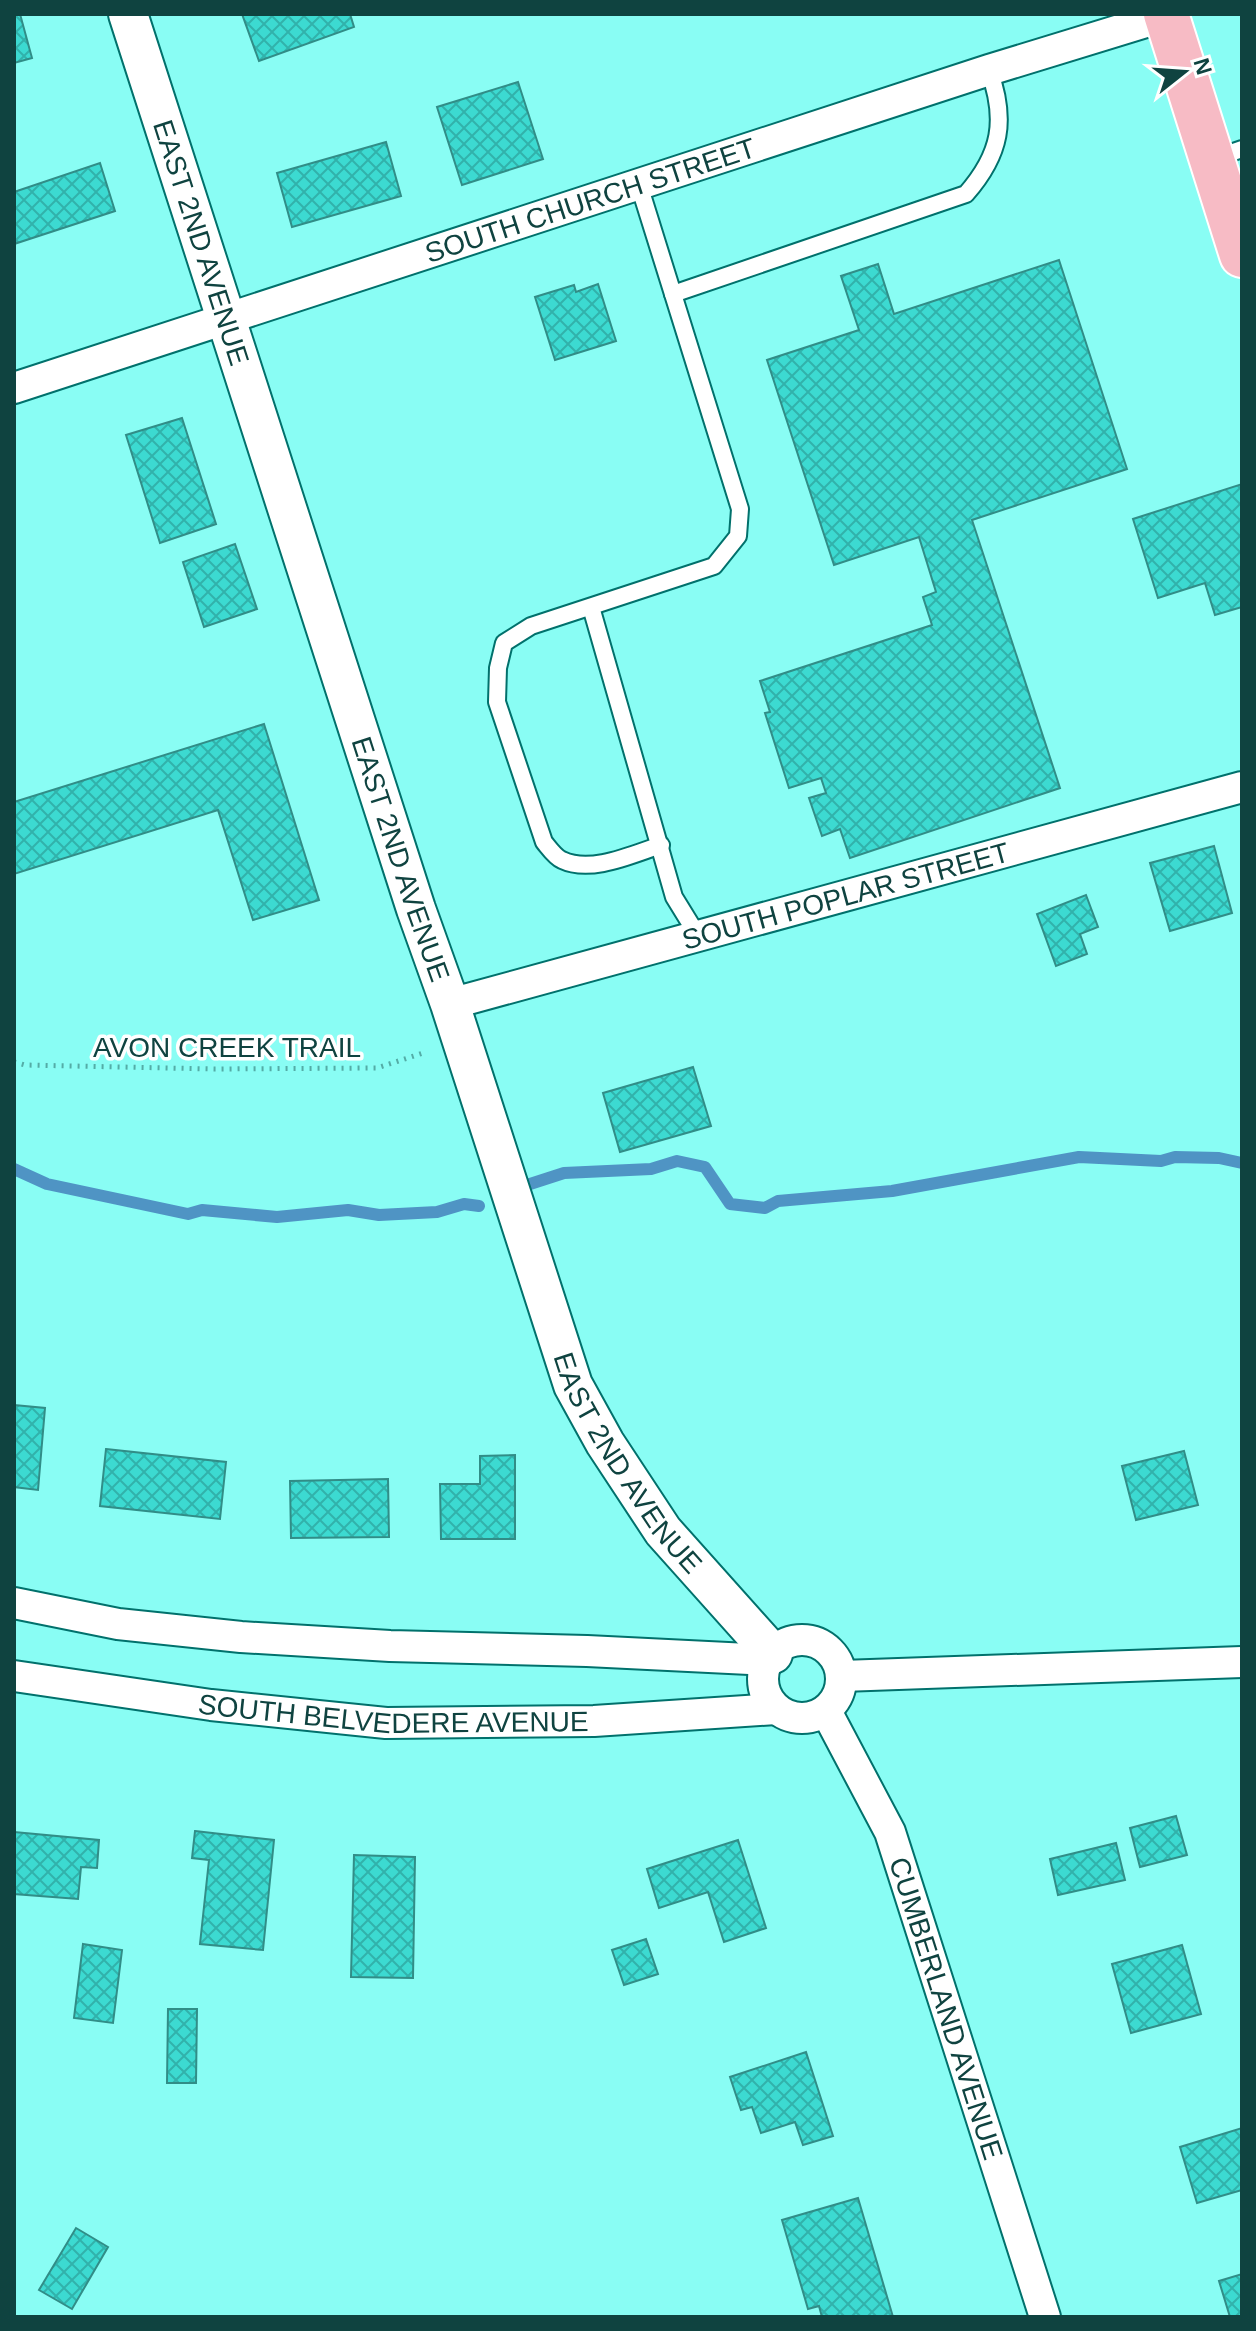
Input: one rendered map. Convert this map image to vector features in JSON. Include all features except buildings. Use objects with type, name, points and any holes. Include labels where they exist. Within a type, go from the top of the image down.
[{"type":"main road","points":[[1168,15],[1227,154],[1242,255]]},
{"type":"street","name":"EAST 2ND AVENUE","points":[[128,14],[573,1385],[613,1456],[663,1531],[770,1657]]},
{"type":"street","name":"SOUTH CHURCH STREET","points":[[14,388],[989,70],[1168,15]]},
{"type":"street","name":"SOUTH POPLAR STREET","points":[[450,1004],[1242,787]]},
{"type":"street","points":[[14,1603],[118,1624],[241,1637],[390,1646],[770,1657]]},
{"type":"street","points":[[798,1640],[822,1645],[832,1653],[842,1676],[835,1701],[817,1716],[795,1718],[776,1709],[764,1686],[764,1672],[770,1657],[786,1643],[798,1640]]},
{"type":"street","points":[[842,1676],[1242,1662]]},
{"type":"street","name":"SOUTH BELVEDERE AVENUE","points":[[14,1676],[211,1705],[386,1723],[594,1721],[776,1709]]},
{"type":"street","name":"CUMBERLAND AVENUE","points":[[826,1711],[890,1832],[1045,2317]]},
{"type":"lane","points":[[673,294],[966,194],[985,173],[1000,136],[999,96],[989,70]]},
{"type":"lane","points":[[639,185],[740,509],[738,536],[714,566],[531,626],[504,643],[498,668],[497,702],[544,842],[561,860],[581,864],[609,861],[661,845]]},
{"type":"lane","points":[[591,607],[674,897],[698,936]]},
{"type":"path","name":"AVON CREEK TRAIL","points":[[14,1062],[25,1065],[215,1069],[377,1068],[442,1044],[450,1004]]},
{"type":"waterway","points":[[530,1184],[564,1173],[651,1169],[677,1161],[705,1167],[730,1204],[765,1208],[778,1201],[892,1191],[1079,1157],[1161,1161],[1175,1157],[1219,1158],[1242,1163]]},
{"type":"waterway","points":[[14,1169],[47,1184],[188,1214],[202,1210],[277,1217],[348,1210],[379,1215],[437,1212],[464,1204],[479,1206]]}]
